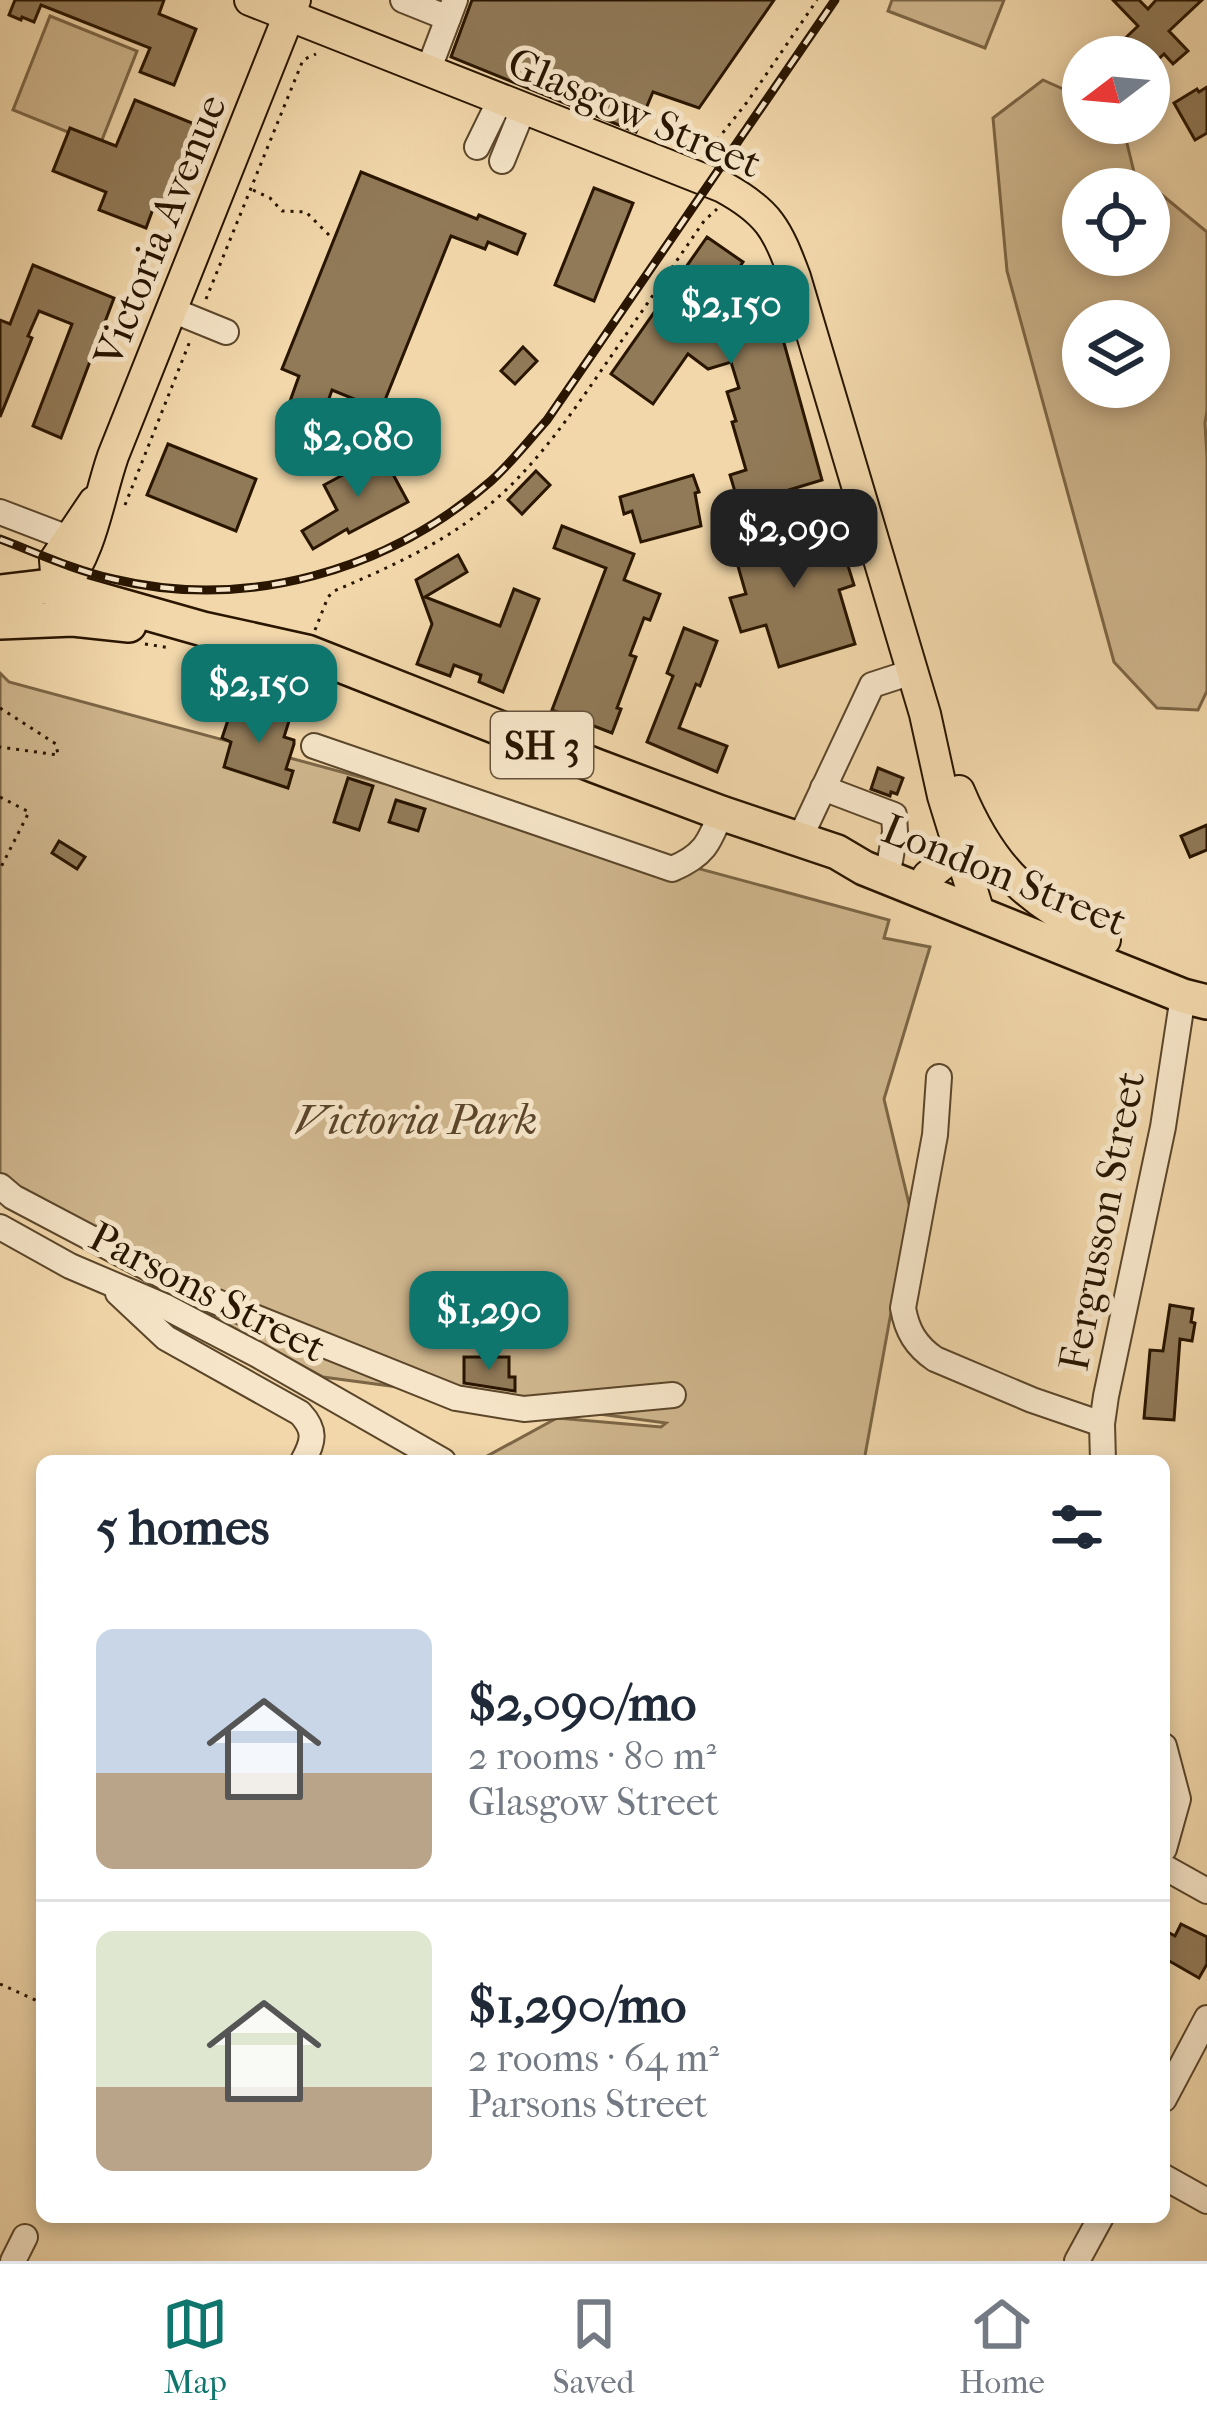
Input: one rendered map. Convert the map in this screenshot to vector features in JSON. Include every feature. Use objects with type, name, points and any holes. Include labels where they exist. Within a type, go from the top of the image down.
[{"type":"highway","points":[[1,603],[62,563]]},
{"type":"highway","name":"London Street","points":[[62,563],[203,628],[307,652],[721,813],[837,852],[864,868],[1105,940],[1189,977],[1199,995]]},
{"type":"highway","name":"SH 3","points":[[1,603],[73,619],[203,628]]},
{"type":"highway","name":"London Street","points":[[837,852],[866,854],[928,876],[975,903],[1199,995]]},
{"type":"main road","name":"Glasgow Street","points":[[250,0],[292,8],[428,71],[723,187],[768,220],[795,277],[925,714],[975,903]]},
{"type":"main road","name":"Victoria Avenue","points":[[112,501],[62,563],[79,567],[112,501],[238,183],[292,8]]},
{"type":"main road","name":"Glasgow Street","points":[[925,714],[990,853],[1036,900],[1105,940]]},
{"type":"main road","points":[[928,876],[944,864],[957,842]]},
{"type":"street","points":[[403,0],[452,9],[428,71]]},
{"type":"street","points":[[477,146],[512,103]]},
{"type":"street","points":[[502,161],[512,103]]},
{"type":"street","points":[[185,315],[226,332]]},
{"type":"street","name":"London Street","points":[[0,512],[62,563]]},
{"type":"street","points":[[800,838],[872,685],[912,672]]},
{"type":"street","points":[[314,746],[672,869],[697,859],[721,813]]},
{"type":"street","points":[[823,788],[894,815],[890,861]]},
{"type":"street","name":"Fergusson Street","points":[[1103,1455],[1102,1424],[1163,1126],[1199,995]]},
{"type":"street","points":[[939,1077],[935,1135],[903,1309],[912,1335],[935,1359],[1102,1424]]},
{"type":"street","points":[[0,1186],[197,1294],[456,1398],[524,1409],[673,1395]]},
{"type":"street","name":"Parsons Street","points":[[0,1227],[70,1266],[164,1306],[256,1354],[433,1455]]},
{"type":"street","points":[[108,1284],[166,1337],[300,1413],[313,1430],[306,1455]]},
{"type":"street","points":[[1170,1771],[1178,1799],[1170,1828]]},
{"type":"street","points":[[1170,1870],[1207,1891]]},
{"type":"street","points":[[1170,2088],[1207,2018]]},
{"type":"street","points":[[1170,2180],[1207,2201]]},
{"type":"street","points":[[1077,2261],[1098,2223]]},
{"type":"street","points":[[13,2261],[26,2237]]},
{"type":"path","points":[[705,155],[818,0]]},
{"type":"path","points":[[112,501],[238,183],[303,60],[321,53]]},
{"type":"path","points":[[238,183],[270,198],[282,211],[306,212],[334,240]]},
{"type":"path","points":[[311,639],[334,591],[443,538],[526,470],[559,431],[704,221],[718,208]]},
{"type":"path","points":[[0,708],[56,744],[58,755],[0,747]]},
{"type":"path","points":[[0,797],[28,812],[0,869]]},
{"type":"path","points":[[0,1984],[36,2000]]},
{"type":"green space","points":[[892,0],[1004,0],[985,48],[888,11]]},
{"type":"green space","points":[[50,16],[137,51],[100,145],[13,110]]},
{"type":"green space","points":[[1043,80],[1062,89],[1062,144],[1127,144],[1133,168],[1062,168],[1062,276],[1170,276],[1170,202],[1207,232],[1207,691],[1198,710],[1157,708],[1114,662],[1007,271],[993,118]]},
{"type":"green space","name":"Victoria Park","points":[[0,673],[9,682],[889,920],[884,938],[930,947],[884,1099],[910,1208],[865,1455],[489,1455],[557,1418],[661,1427],[666,1423],[323,1377],[0,1200]]},
{"type":"building","points":[[15,0],[164,0],[159,14],[196,29],[174,85],[140,72],[150,48],[41,5],[34,22],[21,20],[9,15]]},
{"type":"building","points":[[472,0],[774,0],[699,108],[653,92],[636,132],[451,57]]},
{"type":"building","points":[[1113,0],[1139,0],[1148,9],[1156,0],[1202,0],[1169,31],[1188,51],[1173,64],[1170,36],[1128,36],[1138,26]]},
{"type":"building","points":[[1207,87],[1207,133],[1195,140],[1174,103]]},
{"type":"building","points":[[135,100],[207,129],[190,172],[181,168],[163,213],[153,209],[146,228],[99,210],[106,192],[53,171],[70,128],[116,146]]},
{"type":"building","points":[[361,172],[525,234],[517,254],[488,242],[485,249],[451,236],[381,410],[332,390],[319,427],[285,415],[299,376],[282,369]]},
{"type":"building","points":[[594,188],[633,203],[594,301],[555,285]]},
{"type":"building","points":[[707,237],[743,262],[739,268],[769,289],[822,480],[739,505],[730,475],[746,470],[727,392],[739,388],[731,362],[708,369],[688,354],[653,404],[611,374]]},
{"type":"building","points":[[33,265],[114,298],[61,438],[33,426],[72,324],[39,311],[0,417],[0,320],[10,324]]},
{"type":"building","points":[[523,347],[537,361],[515,384],[501,371]]},
{"type":"building","points":[[168,444],[256,479],[236,531],[147,495]]},
{"type":"building","points":[[382,454],[408,502],[313,549],[302,531],[337,510],[324,485]]},
{"type":"building","points":[[536,471],[550,485],[522,514],[508,500]]},
{"type":"building","points":[[693,475],[701,526],[641,542],[632,511],[624,514],[620,497]]},
{"type":"building","points":[[819,516],[832,560],[845,556],[854,585],[839,590],[855,644],[779,667],[766,625],[741,632],[730,598],[746,594],[731,542]]},
{"type":"building","points":[[562,526],[634,554],[624,580],[660,594],[650,620],[644,618],[630,655],[636,657],[612,733],[552,710],[606,568],[554,548]]},
{"type":"building","points":[[458,555],[467,572],[425,597],[500,626],[514,589],[539,599],[503,692],[479,682],[481,675],[454,665],[450,676],[417,664],[432,624],[416,580]]},
{"type":"building","points":[[684,628],[717,641],[679,728],[727,746],[717,772],[647,742],[673,676],[667,673]]},
{"type":"building","points":[[233,705],[289,721],[284,737],[294,744],[286,769],[293,771],[288,788],[224,767],[231,742],[222,738]]},
{"type":"building","points":[[878,768],[903,778],[897,794],[871,789]]},
{"type":"building","points":[[348,778],[373,786],[359,830],[334,822]]},
{"type":"building","points":[[396,800],[425,809],[418,831],[389,822]]},
{"type":"building","points":[[1207,825],[1207,850],[1190,857],[1181,836]]},
{"type":"building","points":[[59,841],[85,857],[77,869],[52,853]]},
{"type":"building","points":[[1170,1305],[1193,1309],[1191,1322],[1195,1323],[1192,1341],[1180,1339],[1174,1420],[1144,1418],[1150,1350],[1163,1351]]},
{"type":"building","points":[[464,1357],[509,1357],[515,1391],[464,1383]]},
{"type":"building","points":[[1181,1924],[1207,1937],[1207,1964],[1199,1978],[1170,1961],[1170,1933],[1175,1936]]},
{"type":"railway","points":[[0,539],[113,579],[214,590],[314,576],[407,539],[451,512],[498,474],[547,420],[835,0]]}]
